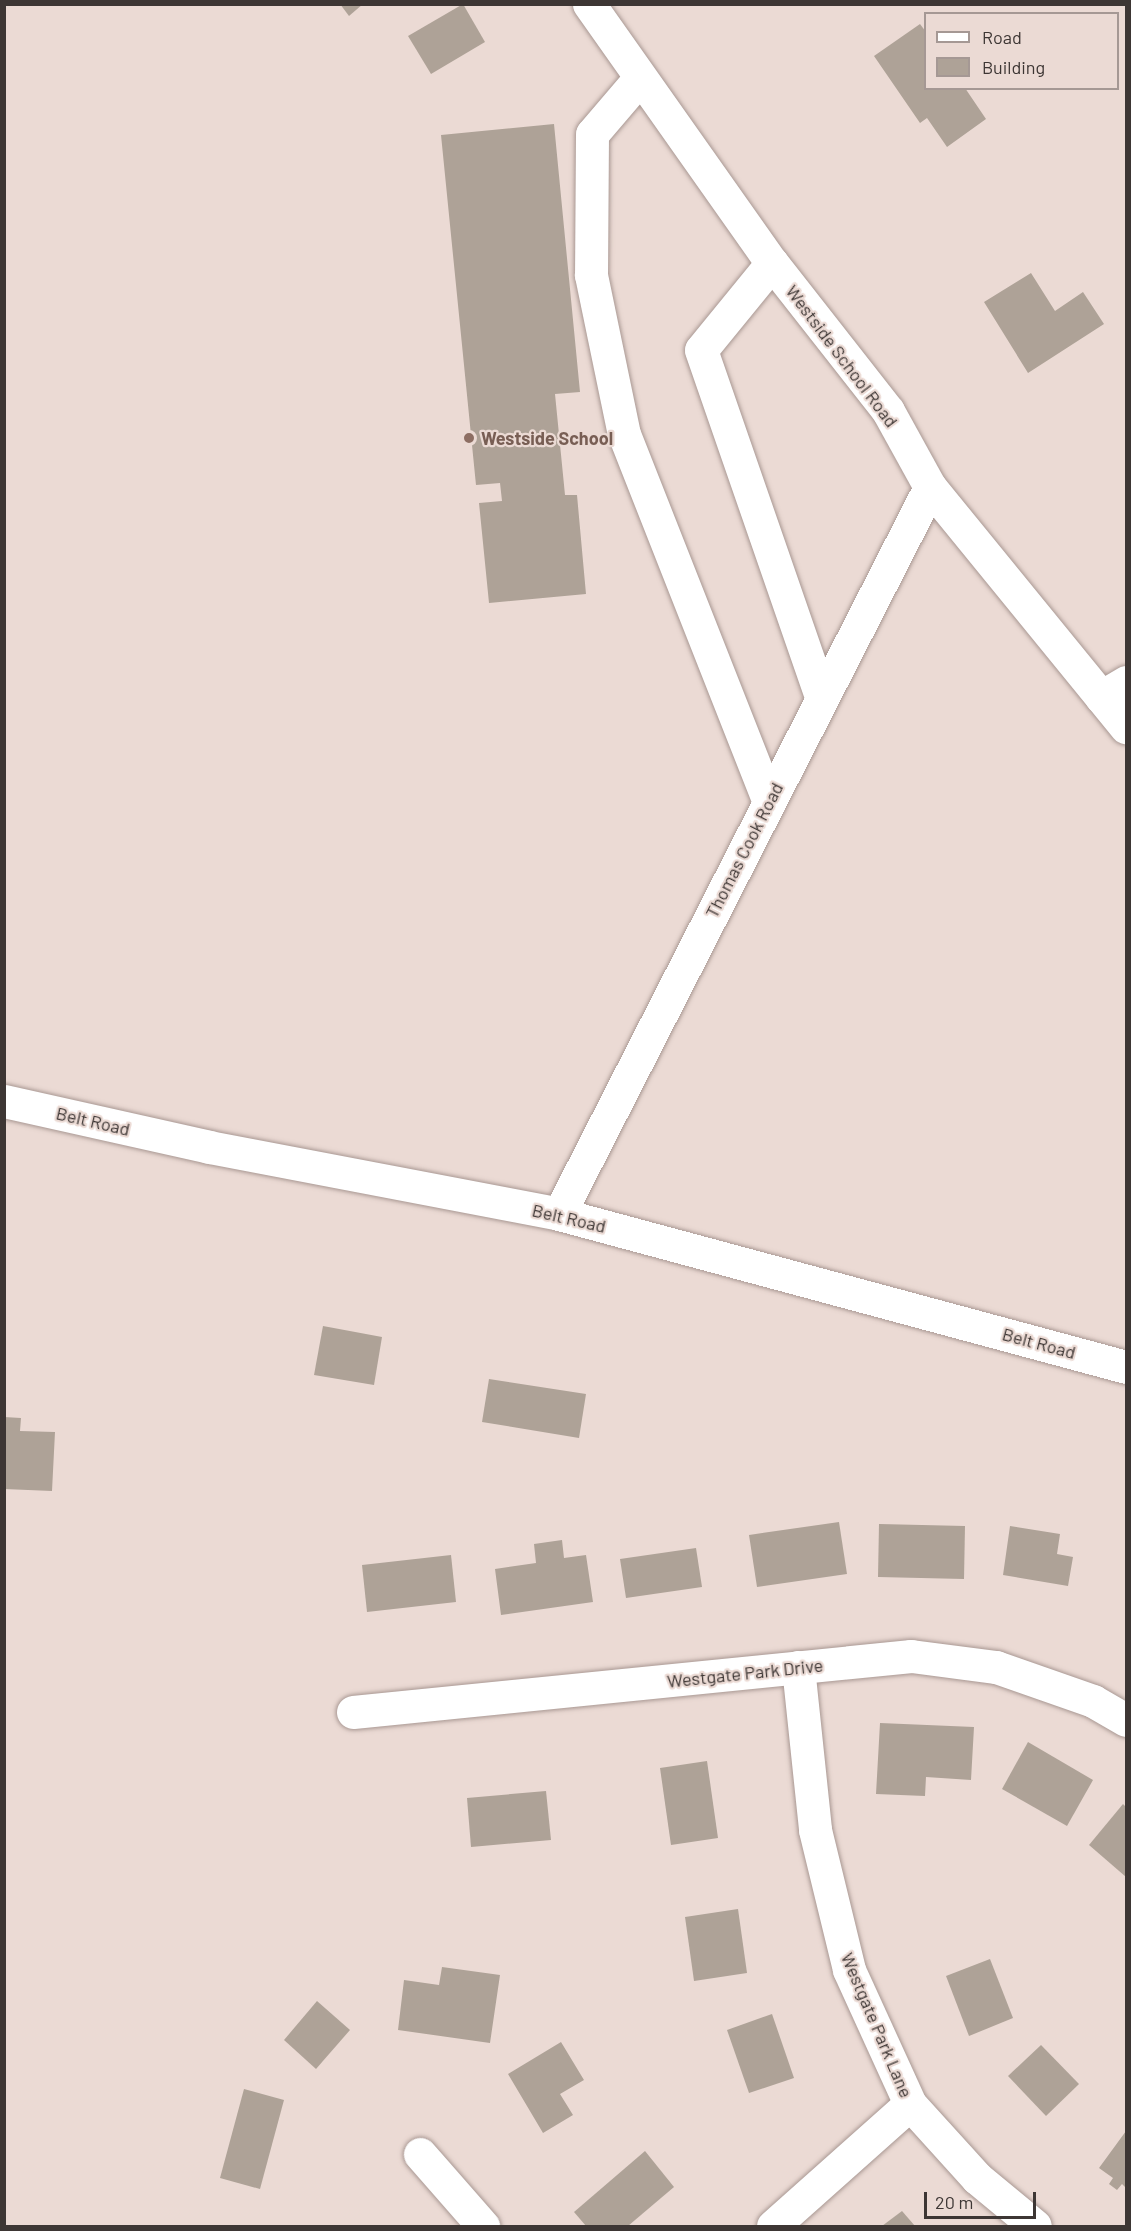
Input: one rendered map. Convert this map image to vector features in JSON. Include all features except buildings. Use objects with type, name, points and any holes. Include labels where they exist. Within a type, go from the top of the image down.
[{"type":"street","name":"Westside School Road","points":[[589,4],[639,79],[772,263],[888,411],[930,487],[1114,689],[1126,727]]},
{"type":"street","points":[[639,79],[592,134],[591,275],[624,434],[768,802]]},
{"type":"street","points":[[772,263],[701,350],[822,699]]},
{"type":"street","name":"Thomas Cook Road","points":[[559,1214],[930,487]]},
{"type":"street","name":"Belt Road","points":[[4,1101],[209,1147],[559,1214],[1126,1367]]},
{"type":"street","name":"Westgate Park Drive","points":[[352,1712],[911,1656],[996,1667],[1093,1701],[1126,1720]]},
{"type":"street","name":"Westgate Park Lane","points":[[798,1667],[815,1830],[849,1970],[910,2104],[977,2178],[1035,2226]]},
{"type":"street","points":[[773,2226],[910,2104]]},
{"type":"street","points":[[420,2154],[483,2226]]},
{"type":"place","name":"Westside School","points":[[469,438]]}]
